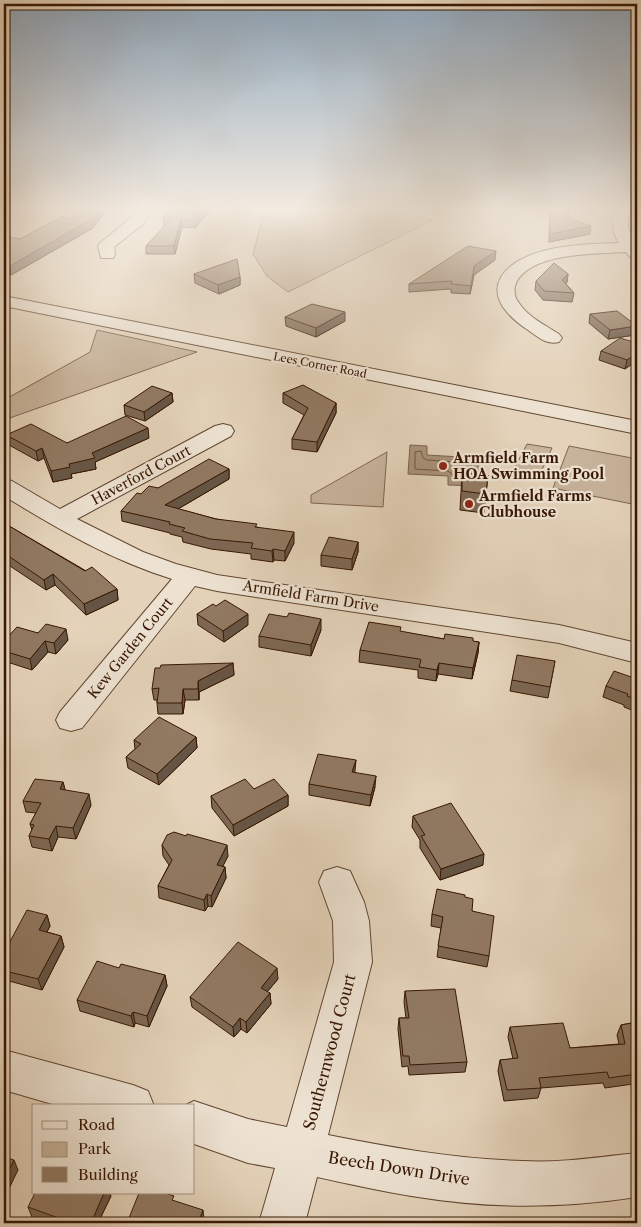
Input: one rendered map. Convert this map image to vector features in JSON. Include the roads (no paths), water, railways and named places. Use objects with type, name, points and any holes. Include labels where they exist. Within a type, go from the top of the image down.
[{"type":"street","points":[[524,266],[514,273],[507,284],[506,291],[511,307],[552,338]]},
{"type":"street","name":"Lees Corner Road","points":[[4,301],[637,428]]},
{"type":"street","name":"Haverford Court","points":[[60,519],[223,431]]},
{"type":"street","name":"Armfield Farm Drive","points":[[4,486],[113,548],[188,577],[217,583],[559,634],[637,653]]},
{"type":"street","name":"Kew Garden Court","points":[[71,720],[188,577]]},
{"type":"street","name":"Southernwood Court","points":[[282,1223],[353,962],[354,934],[348,905],[337,882]]},
{"type":"street","points":[[4,1070],[125,1104]]},
{"type":"street","name":"Beech Down Drive","points":[[195,1123],[248,1141],[453,1179],[525,1184],[596,1180],[637,1175]]},
{"type":"water","name":"Armfield Farm HOA Swimming Pool","points":[[410,445],[427,446],[427,455],[478,458],[479,486],[448,485],[448,476],[408,474]]},
{"type":"place","name":"Armfield Farm HOA Swimming Pool","points":[[443,466]]},
{"type":"place","name":"Armfield Farms Clubhouse","points":[[469,504]]}]
